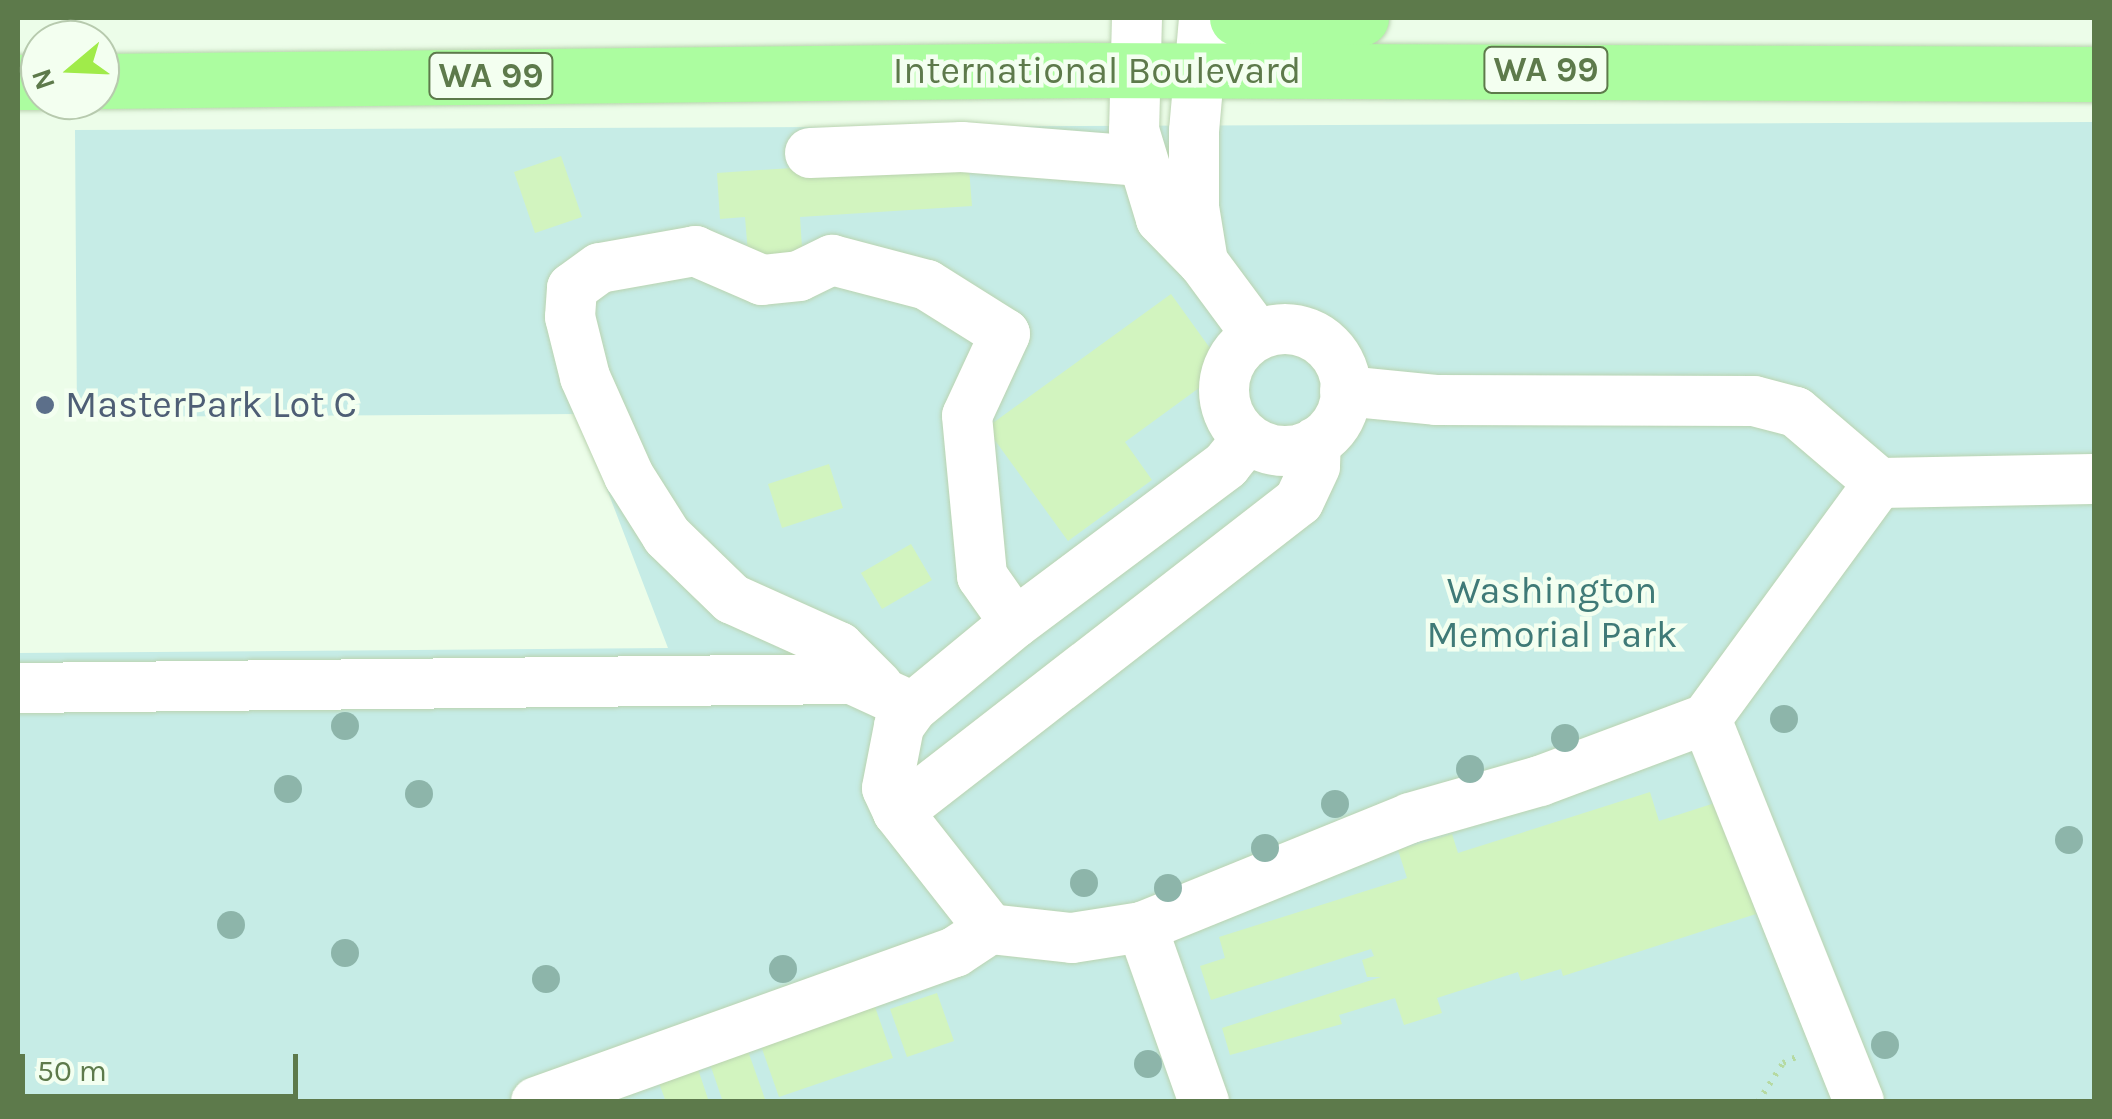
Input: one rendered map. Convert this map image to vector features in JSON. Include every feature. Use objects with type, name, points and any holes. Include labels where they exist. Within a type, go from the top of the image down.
[{"type":"main road","name":"International Boulevard","points":[[1236,18],[1361,18]]},
{"type":"main road","name":"International Boulevard","points":[[120,80],[1137,44],[1199,72],[2094,74]]},
{"type":"lane","points":[[1203,262],[1194,208],[1204,18]]},
{"type":"lane","points":[[1137,44],[1134,130],[1161,219],[1203,262],[1257,335]]},
{"type":"lane","points":[[810,152],[962,147],[1142,161]]},
{"type":"lane","points":[[990,929],[898,812],[886,769],[899,726],[896,696],[839,646],[732,599],[667,536],[629,476],[585,377],[570,317],[572,288],[600,268],[695,251],[762,280],[799,276],[832,260],[928,286],[1005,334],[966,416],[982,576],[1015,623]]},
{"type":"lane","points":[[1275,329],[1313,336],[1340,363],[1345,391],[1339,419],[1316,442],[1287,451],[1248,439],[1234,423],[1224,382],[1230,362],[1257,335],[1275,329]]},
{"type":"lane","points":[[1345,391],[1436,400],[1754,400],[1796,412],[1879,483],[2094,479]]},
{"type":"lane","points":[[896,696],[1015,623],[1226,465],[1248,439]]},
{"type":"lane","points":[[898,812],[1299,500],[1315,466],[1316,442]]},
{"type":"lane","points":[[536,1102],[955,952],[990,929],[1072,938],[1142,926],[1410,818],[1540,780],[1706,719],[1879,483]]},
{"type":"lane","points":[[18,688],[852,679],[896,696]]},
{"type":"lane","points":[[1706,719],[1859,1102]]},
{"type":"lane","points":[[1142,926],[1204,1102]]},
{"type":"path","points":[[1758,1102],[1784,1063],[1834,1040]]},
{"type":"green space","name":"Washington Memorial Park","points":[[2094,122],[2094,1101],[18,1101],[18,653],[668,648],[578,414],[77,417],[75,130]]},
{"type":"building","points":[[561,156],[582,217],[535,233],[514,172]]},
{"type":"building","points":[[968,156],[972,206],[800,217],[803,262],[749,266],[745,217],[720,219],[717,173]]},
{"type":"building","points":[[1171,294],[1225,369],[1125,442],[1152,480],[1068,541],[986,428]]},
{"type":"building","points":[[829,464],[843,508],[782,528],[768,484]]},
{"type":"building","points":[[911,544],[932,580],[882,609],[861,573]]},
{"type":"building","points":[[1650,792],[1659,821],[1721,801],[1756,914],[1563,976],[1561,969],[1521,981],[1518,972],[1437,998],[1442,1013],[1404,1025],[1395,998],[1339,1015],[1342,1024],[1230,1055],[1222,1028],[1381,977],[1367,977],[1362,960],[1374,956],[1371,949],[1211,1000],[1200,966],[1225,958],[1219,937],[1407,878],[1398,850],[1452,834],[1458,853]]},
{"type":"building","points":[[937,993],[954,1041],[907,1057],[890,1009]]},
{"type":"building","points":[[874,1004],[893,1058],[779,1097],[760,1043]]},
{"type":"building","points":[[748,1051],[766,1102],[723,1102],[710,1064]]},
{"type":"building","points":[[698,1069],[709,1102],[666,1102],[659,1083]]},
{"type":"place","name":"MasterPark Lot C","points":[[45,405]]}]
